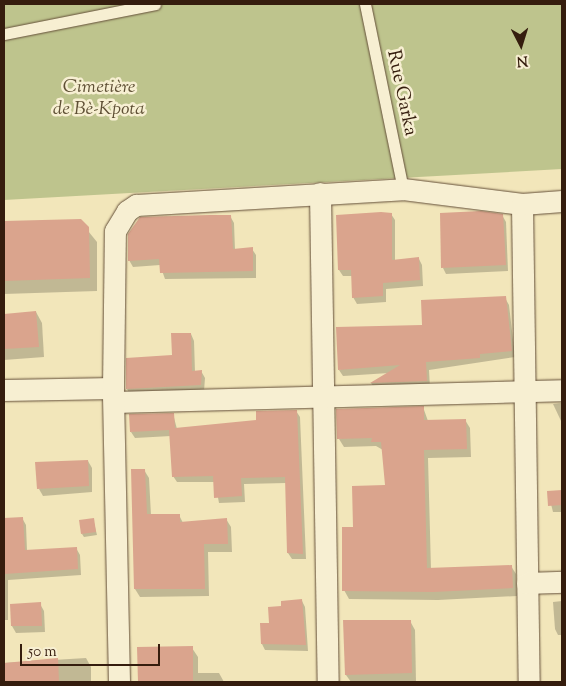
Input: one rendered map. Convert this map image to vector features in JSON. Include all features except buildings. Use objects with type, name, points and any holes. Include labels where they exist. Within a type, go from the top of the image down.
[{"type":"street","points":[[119,682],[114,395],[115,231],[126,211],[136,205],[403,189],[522,204],[562,201]]},
{"type":"street","points":[[320,193],[328,682]]},
{"type":"street","points":[[522,204],[529,682]]},
{"type":"street","points":[[4,390],[114,395],[323,396],[562,390]]},
{"type":"street","points":[[527,584],[562,582]]},
{"type":"lane","points":[[4,34],[155,4]]},
{"type":"lane","name":"Rue Garka","points":[[365,4],[403,189]]},
{"type":"green space","name":"Cimetière de Bè-Kpota","points":[[4,4],[562,4],[562,169],[4,200]]}]
